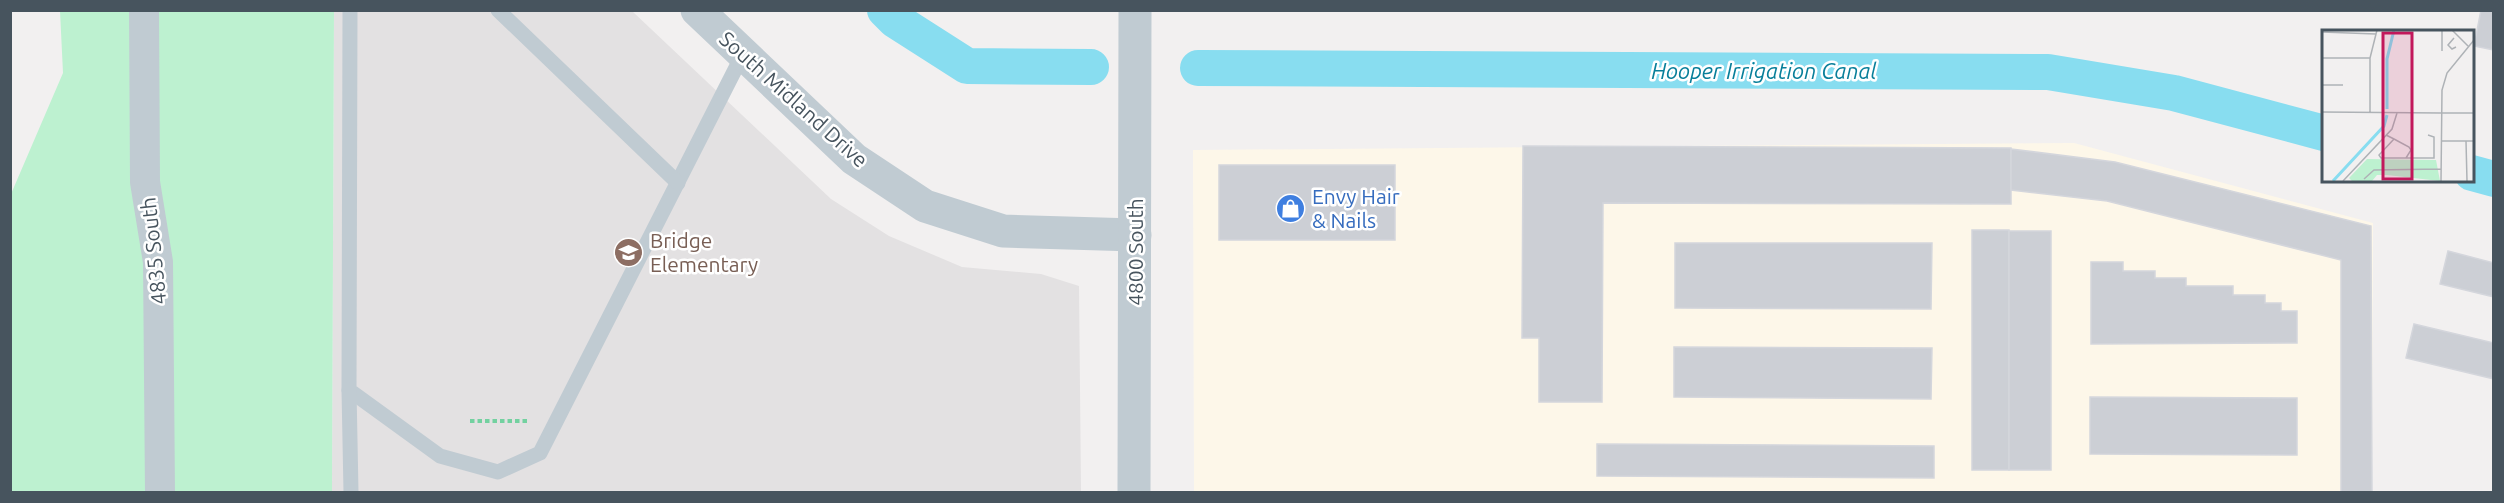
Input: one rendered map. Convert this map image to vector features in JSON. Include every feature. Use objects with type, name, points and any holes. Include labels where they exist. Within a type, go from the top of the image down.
[{"type":"street","name":"4835 South","points":[[144,10],[145,182],[158,262],[160,492]]},
{"type":"street","name":"South Midland Drive","points":[[697,10],[854,159],[925,206],[1003,231],[1135,235]]},
{"type":"street","name":"4800 South","points":[[1134,492],[1135,10]]},
{"type":"lane","points":[[350,10],[351,492]]},
{"type":"lane","points":[[498,10],[678,183]]},
{"type":"lane","points":[[349,390],[440,456],[498,472],[540,453],[744,54]]},
{"type":"path","points":[[470,422],[556,420]]},
{"type":"shaded area","name":"Bridge Elementary","points":[[334,11],[632,11],[831,199],[889,236],[962,267],[1041,274],[1079,286],[1081,492],[332,492]]},
{"type":"shaded area","points":[[2074,143],[2373,223],[2372,492],[1194,492],[1193,150]]},
{"type":"green space","points":[[60,11],[334,11],[332,492],[11,492],[11,194],[63,73]]},
{"type":"building","points":[[2481,10],[2494,10],[2494,50],[2474,46]]},
{"type":"building","points":[[1523,146],[2011,148],[2011,204],[1603,203],[1602,402],[1539,402],[1539,338],[1522,338]]},
{"type":"building","points":[[2011,149],[2115,162],[2371,226],[2372,492],[2341,492],[2341,260],[2107,201],[2011,190]]},
{"type":"building","points":[[1219,165],[1395,165],[1395,240],[1219,240]]},
{"type":"building","points":[[1972,230],[2009,230],[2009,470],[1972,470]]},
{"type":"building","points":[[2009,231],[2051,231],[2051,470],[2009,470]]},
{"type":"building","points":[[1675,243],[1932,243],[1931,309],[1675,308]]},
{"type":"building","points":[[2448,251],[2494,263],[2494,297],[2440,284]]},
{"type":"building","points":[[2091,262],[2123,262],[2123,271],[2155,271],[2155,278],[2186,278],[2186,286],[2233,286],[2233,295],[2265,295],[2265,303],[2281,303],[2281,311],[2297,311],[2297,343],[2091,344]]},
{"type":"building","points":[[2414,324],[2494,343],[2494,379],[2406,358]]},
{"type":"building","points":[[1674,347],[1932,348],[1931,399],[1674,397]]},
{"type":"building","points":[[2090,397],[2297,398],[2297,455],[2090,454]]},
{"type":"building","points":[[1597,444],[1934,446],[1934,478],[1597,476]]},
{"type":"waterway","name":"Hooper Irrigation Canal","points":[[885,10],[895,20],[967,66],[1091,67]]},
{"type":"waterway","name":"Hooper Irrigation Canal","points":[[1198,68],[2048,72],[2174,93],[2322,132]]},
{"type":"waterway","name":"Hooper Irrigation Canal","points":[[2474,174],[2494,179]]},
{"type":"place","name":"Envy Hair & Nails","points":[[1291,208]]},
{"type":"place","name":"Bridge Elementary","points":[[629,252]]}]
